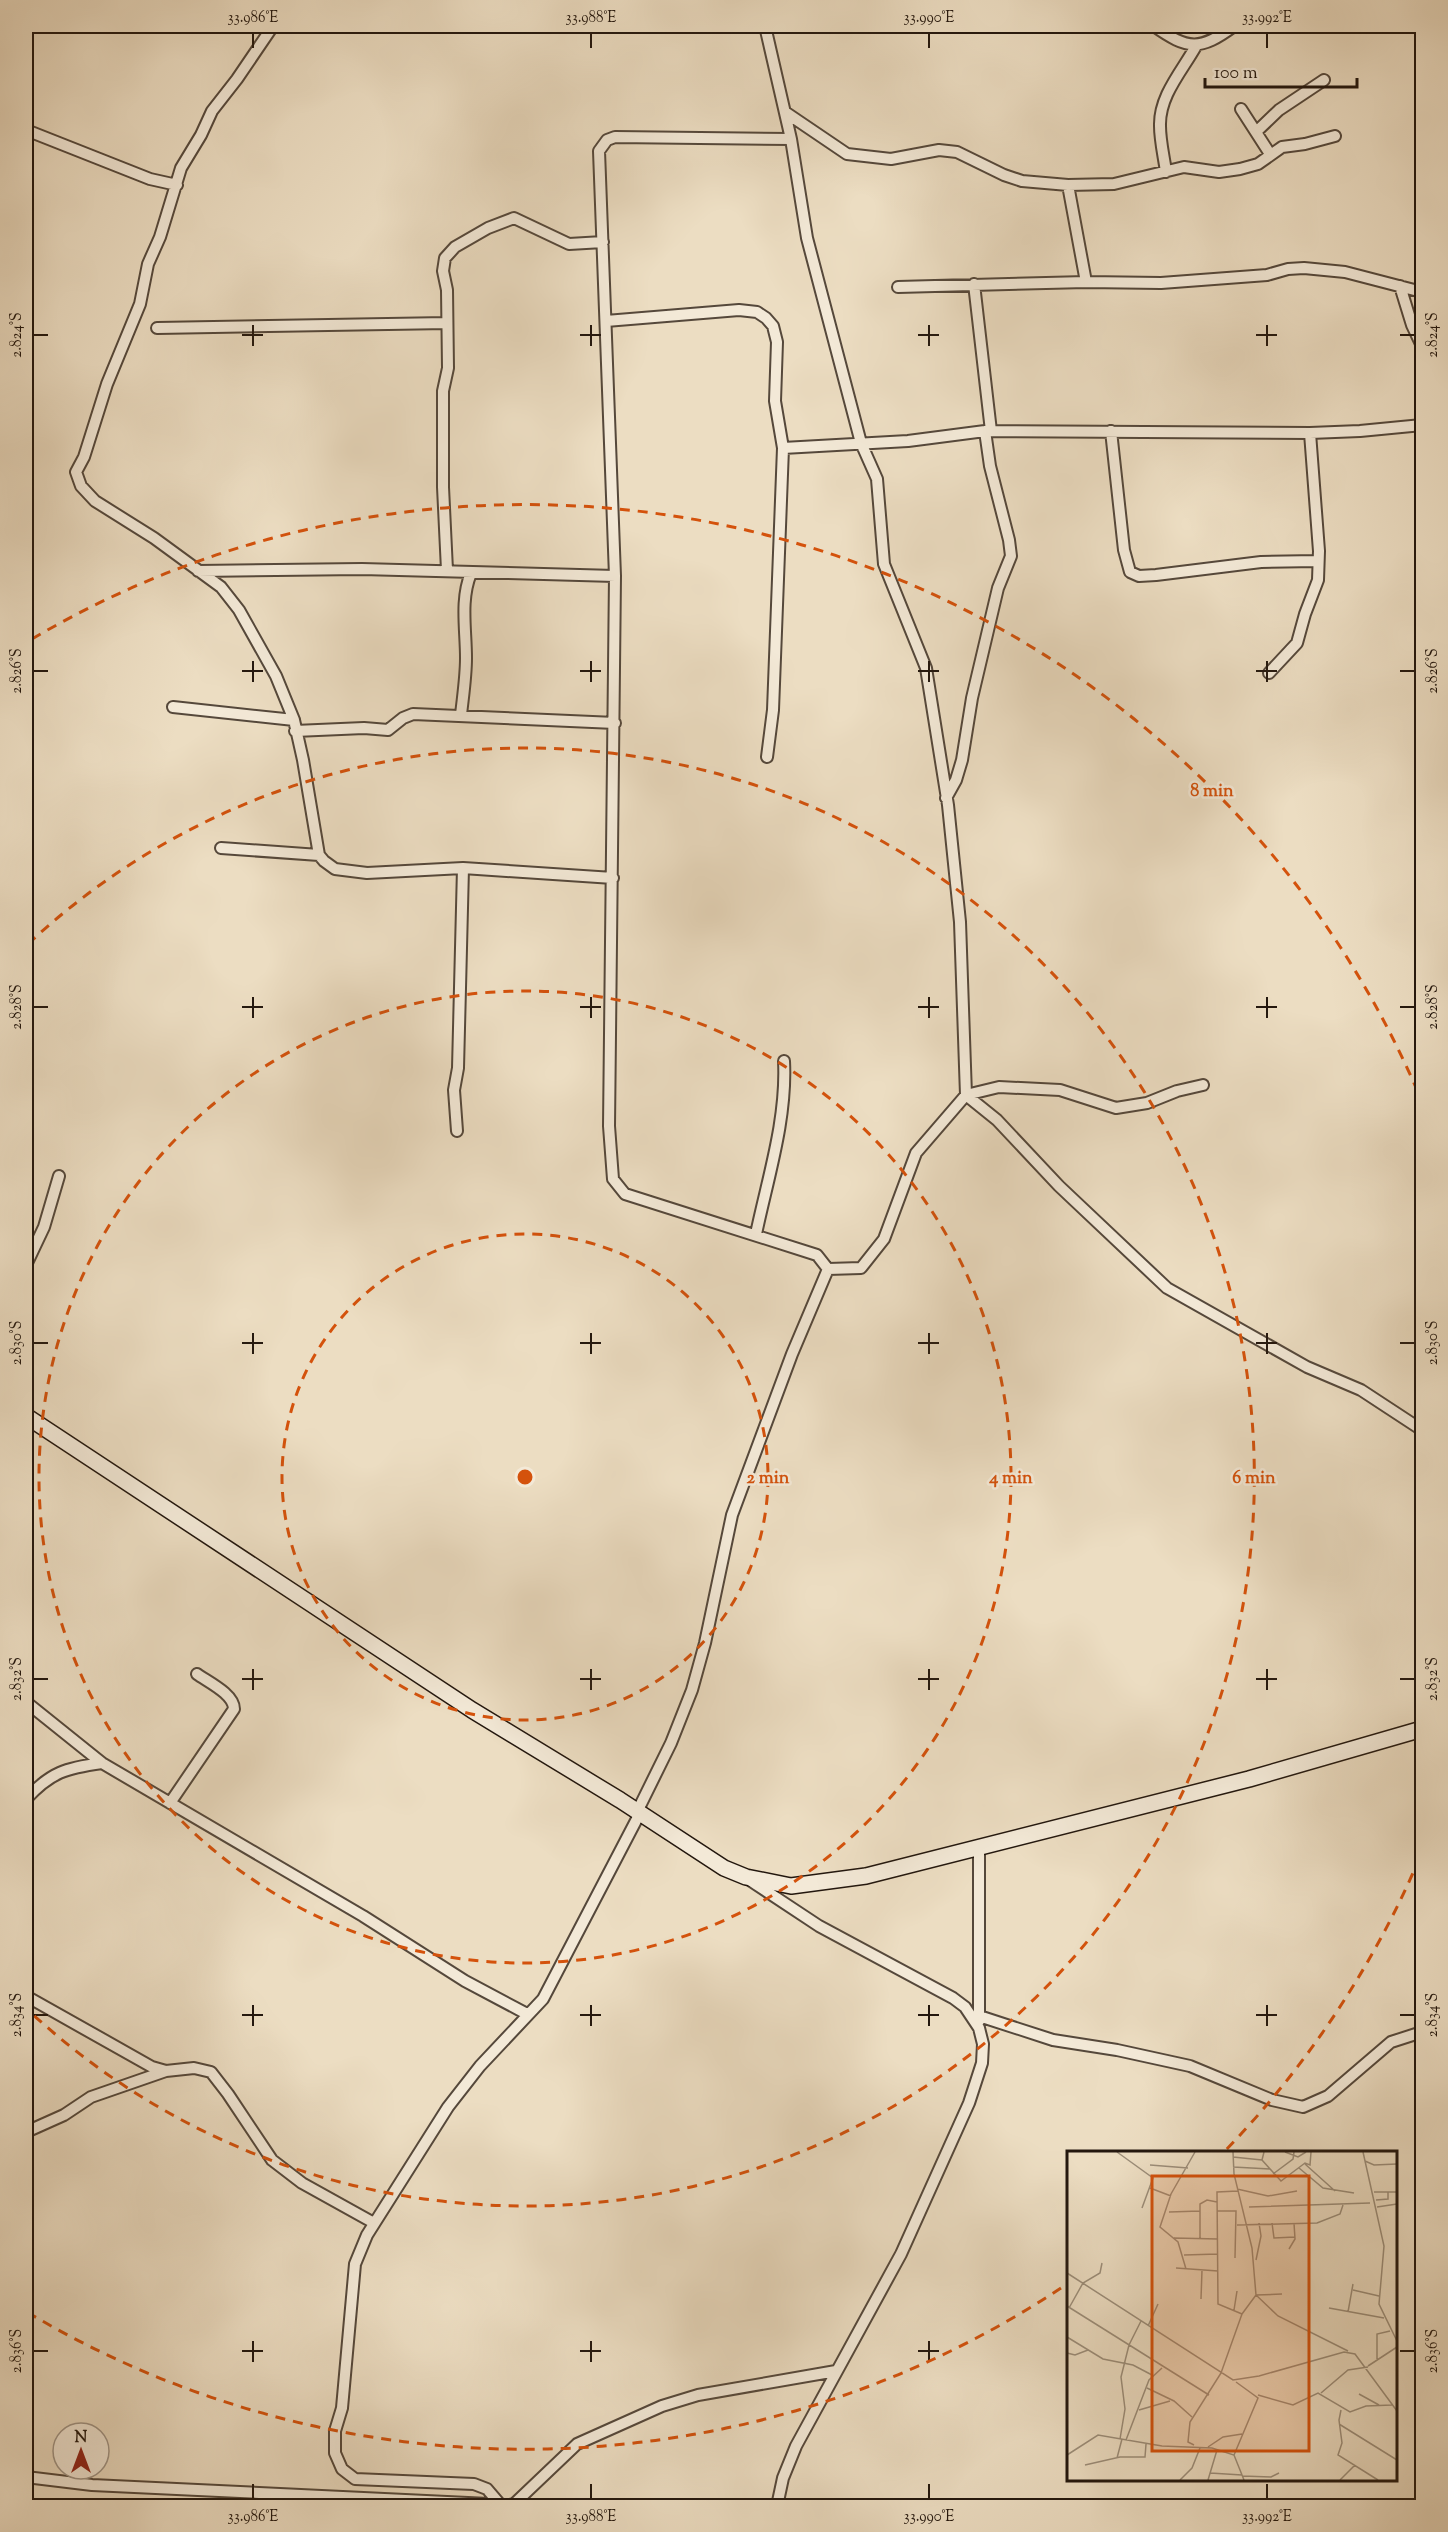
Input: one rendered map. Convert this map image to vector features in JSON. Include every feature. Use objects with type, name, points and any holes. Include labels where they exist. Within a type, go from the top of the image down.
[{"type":"street","points":[[273,26],[212,111],[201,135],[181,168],[160,237],[148,264],[140,304],[107,384],[84,457],[76,472],[81,486],[94,501],[154,538],[221,587],[239,610],[276,676],[294,725],[303,760],[319,855],[324,861],[335,869],[367,873],[463,868],[613,878]]},
{"type":"street","points":[[765,26],[791,139],[807,238],[861,443],[877,479],[884,564],[926,668],[946,798],[960,922],[966,1095],[997,1120],[1059,1186],[1167,1288],[1306,1367],[1361,1390],[1422,1430]]},
{"type":"street","points":[[1154,26],[1183,44],[1196,46],[1210,42],[1233,26]]},
{"type":"street","points":[[1166,172],[1160,124],[1162,109],[1170,88],[1196,46]]},
{"type":"street","points":[[1256,132],[1279,111],[1324,80]]},
{"type":"street","points":[[1241,109],[1270,154]]},
{"type":"street","points":[[785,112],[848,154],[891,159],[939,150],[957,152],[1004,175],[1022,181],[1068,185],[1114,184],[1184,167],[1218,172],[1240,169],[1258,164],[1282,147],[1335,136]]},
{"type":"street","points":[[26,129],[150,179],[177,185]]},
{"type":"street","points":[[791,139],[615,136],[607,140],[599,152],[615,576],[609,1125],[613,1179],[625,1194],[817,1255],[828,1269]]},
{"type":"street","points":[[1068,185],[1086,282]]},
{"type":"street","points":[[447,570],[443,522],[443,391],[448,368],[447,290],[443,271],[445,258],[455,247],[488,228],[514,218],[569,244],[603,242]]},
{"type":"street","points":[[898,287],[1086,282],[1161,283],[1267,275],[1288,269],[1321,268],[1374,278],[1422,292]]},
{"type":"street","points":[[946,798],[956,780],[962,760],[972,698],[998,588],[1011,556],[990,466],[974,284]]},
{"type":"street","points":[[1400,286],[1412,325],[1422,346]]},
{"type":"street","points":[[606,321],[739,310],[757,312],[773,326],[777,342],[775,401],[783,448],[773,710],[767,757]]},
{"type":"street","points":[[157,328],[447,323]]},
{"type":"street","points":[[783,448],[908,441],[988,430],[1310,433],[1422,426]]},
{"type":"street","points":[[1111,431],[1124,549],[1130,572],[1139,576],[1261,562],[1317,561]]},
{"type":"street","points":[[1269,673],[1297,643],[1305,614],[1316,592],[1319,551],[1310,433]]},
{"type":"street","points":[[197,571],[447,570],[471,573],[615,576]]},
{"type":"street","points":[[461,714],[466,658],[463,620],[466,611],[466,587],[471,573]]},
{"type":"street","points":[[173,707],[294,725],[388,730],[403,718],[413,714],[461,714],[615,723]]},
{"type":"street","points":[[221,848],[319,855]]},
{"type":"street","points":[[457,1131],[454,1090],[458,1068],[463,868]]},
{"type":"street","points":[[756,1234],[778,1135],[785,1082],[784,1061]]},
{"type":"street","points":[[828,1269],[861,1268],[884,1239],[916,1153],[966,1095],[999,1087],[1060,1090],[1116,1108],[1147,1103],[1177,1091],[1203,1085]]},
{"type":"street","points":[[26,1265],[44,1227],[57,1190],[59,1176]]},
{"type":"street","points":[[499,2504],[487,2489],[474,2484],[355,2479],[342,2469],[335,2453],[335,2431],[342,2408],[355,2264],[374,2223],[448,2107],[480,2066],[543,1999],[671,1743],[692,1690],[705,1643],[732,1515],[792,1354],[828,1269]]},
{"type":"street","points":[[26,1416],[472,1710],[724,1868],[746,1877],[791,1886],[866,1876],[1249,1779],[1422,1729]]},
{"type":"street","points":[[170,1803],[234,1709],[234,1704],[229,1697],[197,1674]]},
{"type":"street","points":[[26,1702],[102,1763],[345,1905],[465,1981],[527,2014]]},
{"type":"street","points":[[26,1799],[40,1784],[66,1768],[102,1763]]},
{"type":"street","points":[[777,2506],[783,2478],[796,2446],[836,2371],[855,2343],[901,2254],[958,2131],[982,2063],[983,2044],[979,2028],[980,1848]]},
{"type":"street","points":[[746,1877],[819,1926],[953,1998],[965,2007],[979,2028]]},
{"type":"street","points":[[26,1996],[152,2067],[166,2071]]},
{"type":"street","points":[[979,2016],[1053,2040],[1117,2050],[1190,2066],[1272,2100],[1303,2108],[1328,2096],[1391,2042],[1422,2032]]},
{"type":"street","points":[[26,2132],[64,2115],[91,2097],[166,2071],[194,2068],[211,2072],[272,2160],[302,2183],[374,2223]]},
{"type":"street","points":[[514,2504],[577,2444],[662,2406],[698,2395],[836,2371]]},
{"type":"street","points":[[26,2477],[113,2486],[448,2504],[533,2506]]}]
